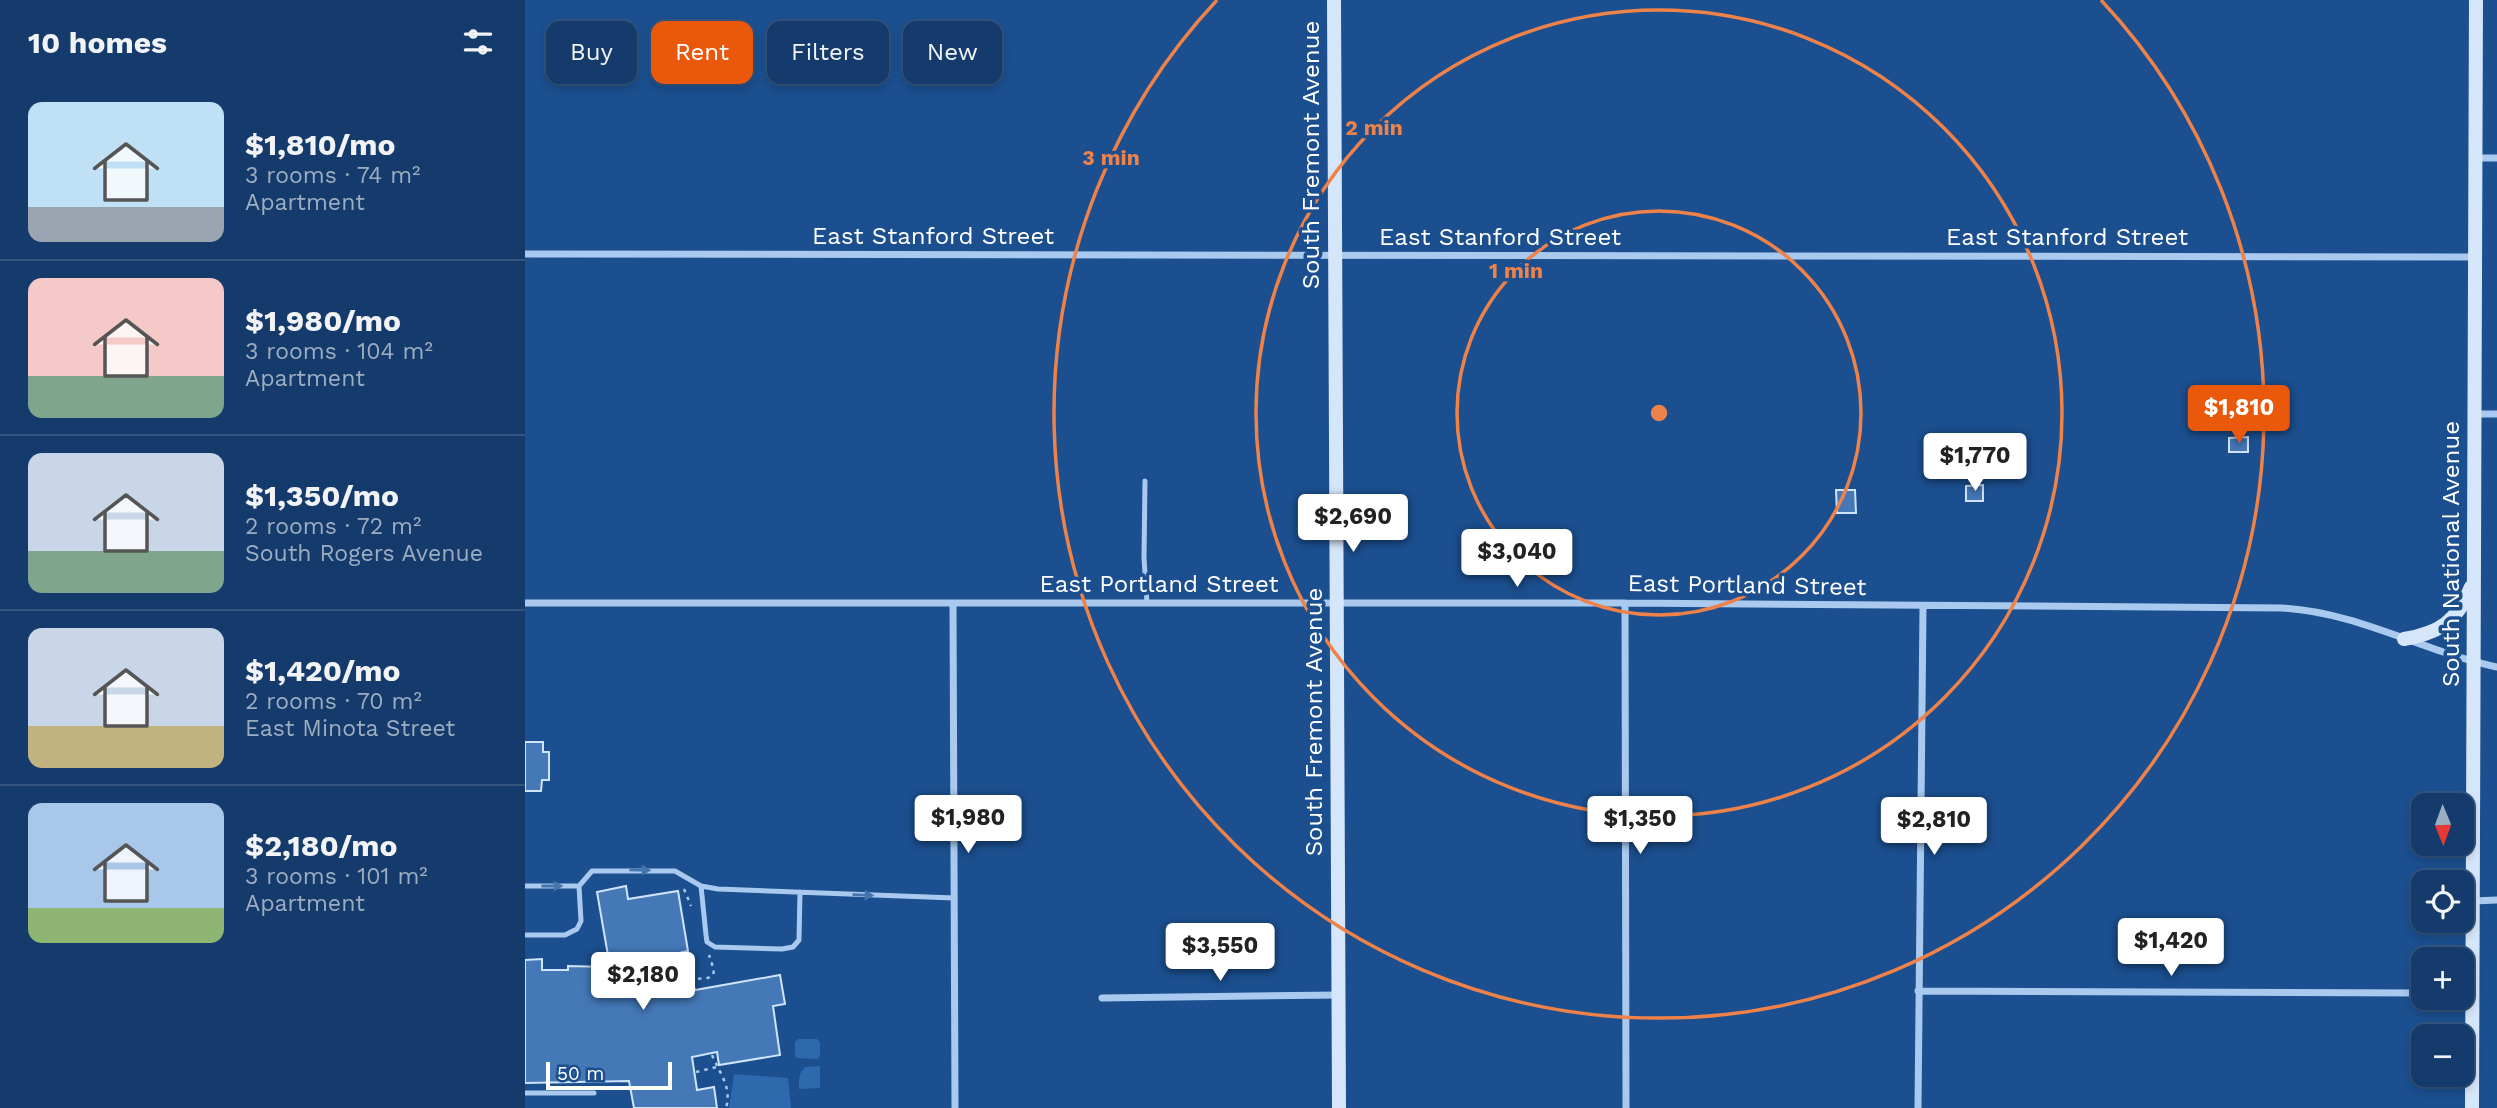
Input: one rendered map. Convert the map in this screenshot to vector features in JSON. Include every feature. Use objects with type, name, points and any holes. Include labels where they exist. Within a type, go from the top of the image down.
[{"type":"main road","name":"South Fremont Avenue","points":[[1334,0],[1339,1108]]},
{"type":"main road","name":"South National Avenue","points":[[2473,870],[2476,0]]},
{"type":"main road","points":[[2404,639],[2426,636],[2452,618],[2463,605],[2474,579]]},
{"type":"main road","name":"South National Avenue","points":[[2468,1010],[2472,1108]]},
{"type":"street","points":[[2475,158],[2497,158]]},
{"type":"street","name":"East Stanford Street","points":[[525,254],[2475,257]]},
{"type":"street","points":[[2475,414],[2497,414]]},
{"type":"street","name":"East Portland Street","points":[[525,603],[1625,603],[2300,609],[2353,620],[2404,639],[2497,667]]},
{"type":"street","points":[[953,603],[955,1108]]},
{"type":"street","points":[[1625,603],[1626,1108]]},
{"type":"street","points":[[1918,1108],[1923,607]]},
{"type":"street","points":[[2474,901],[2497,900]]},
{"type":"street","points":[[1919,991],[2411,993]]},
{"type":"street","points":[[1102,998],[1339,995]]},
{"type":"lane","points":[[1145,481],[1144,558],[1147,603]]},
{"type":"lane","points":[[525,935],[565,935],[577,929],[581,921],[579,886],[592,871],[605,869],[675,871],[701,886],[718,889],[954,898]]},
{"type":"lane","points":[[525,886],[579,886]]},
{"type":"lane","points":[[701,886],[707,942],[715,947],[793,947],[799,940],[800,892]]},
{"type":"lane","points":[[525,1093],[594,1093]]},
{"type":"path","points":[[712,1055],[727,1087],[729,1100],[726,1108]]},
{"type":"path","points":[[696,1072],[717,1067]]},
{"type":"shaded area","points":[[798,1039],[817,1039],[820,1042],[820,1056],[817,1059],[797,1058],[795,1042]]},
{"type":"shaded area","points":[[820,1066],[820,1088],[799,1089],[800,1075],[805,1067]]},
{"type":"shaded area","points":[[734,1074],[788,1078],[791,1108],[729,1108]]},
{"type":"building","points":[[2248,437],[2248,452],[2229,452],[2229,438]]},
{"type":"building","points":[[1983,485],[1983,501],[1966,501],[1966,486]]},
{"type":"building","points":[[1836,490],[1855,490],[1856,513],[1837,513]]},
{"type":"building","points":[[525,742],[543,742],[543,752],[549,752],[549,780],[542,780],[541,791],[525,791]]},
{"type":"building","points":[[626,886],[628,899],[678,891],[688,951],[674,954],[680,987],[693,984],[695,990],[780,975],[785,1004],[773,1006],[780,1055],[719,1065],[717,1052],[692,1057],[697,1090],[714,1087],[717,1108],[634,1108],[629,1081],[525,1083],[525,960],[542,959],[542,970],[568,970],[568,966],[610,967],[597,892]]}]
